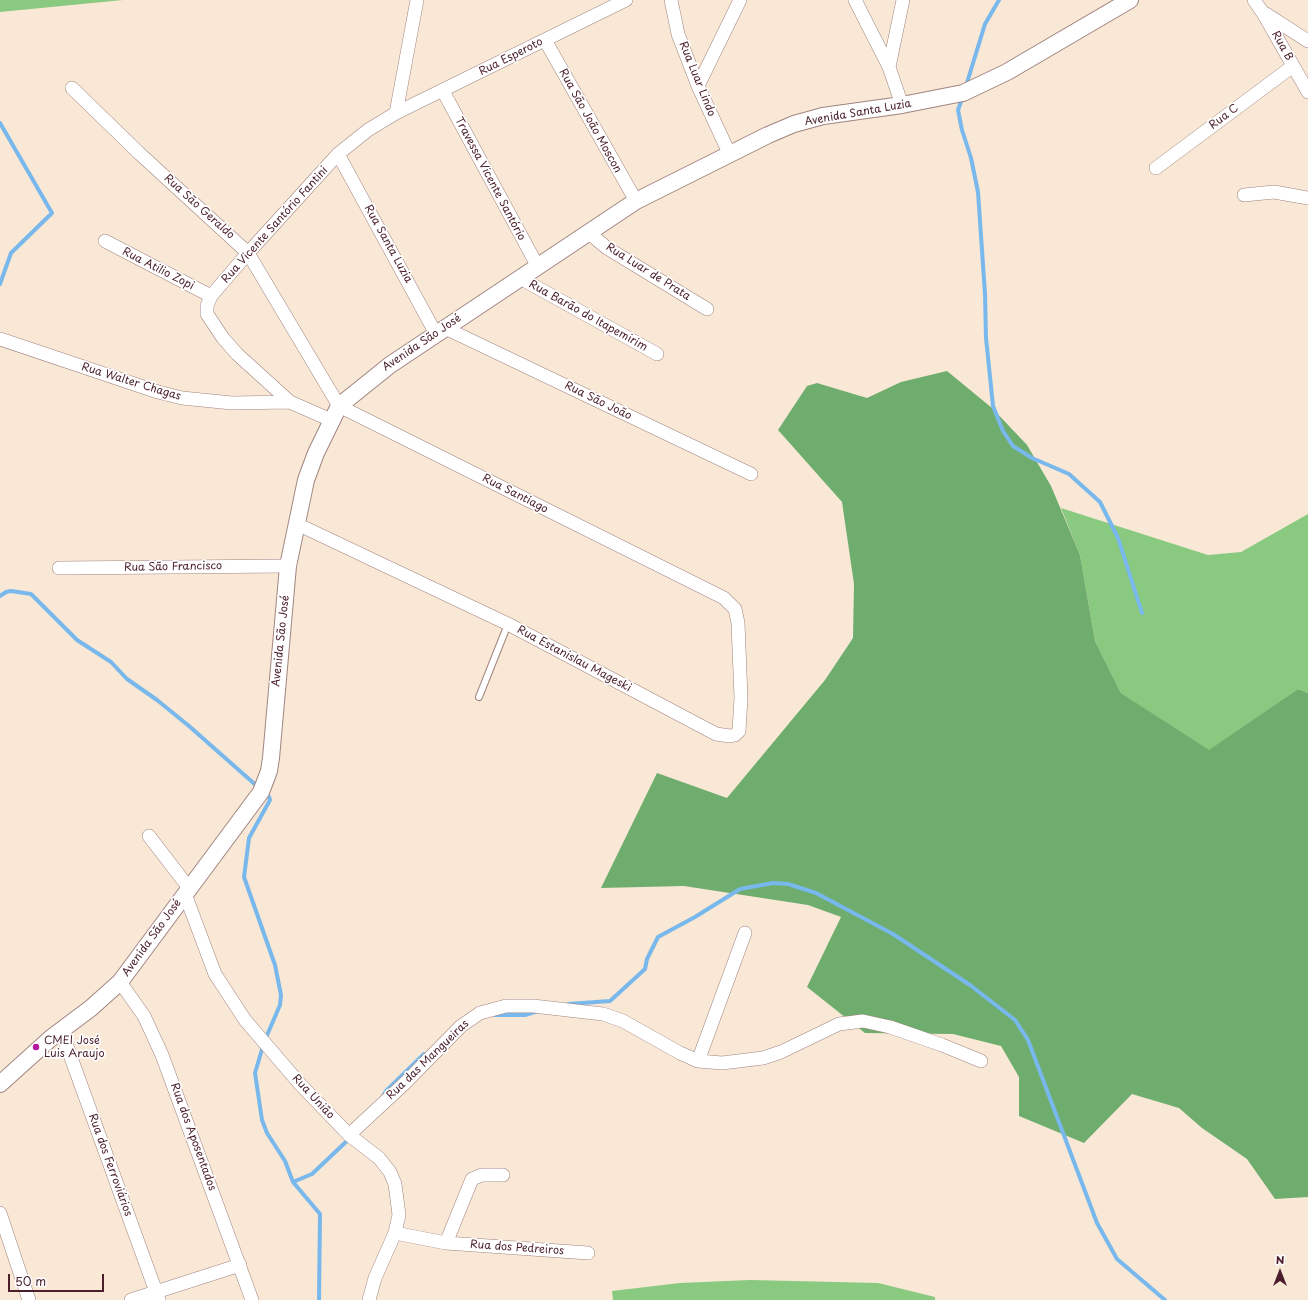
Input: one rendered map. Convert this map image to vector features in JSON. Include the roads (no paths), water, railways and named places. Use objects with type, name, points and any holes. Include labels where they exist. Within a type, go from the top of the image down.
[{"type":"street","points":[[396,113],[417,0]]},
{"type":"street","name":"Rua Esperoto","points":[[396,113],[626,0]]},
{"type":"street","name":"Rua Luar Lindo","points":[[671,0],[678,34],[698,86],[730,155]]},
{"type":"street","points":[[698,86],[740,0]]},
{"type":"street","points":[[855,0],[889,67],[902,105]]},
{"type":"street","points":[[889,67],[903,0]]},
{"type":"street","name":"Avenida Santa Luzia","points":[[589,233],[636,201],[768,135],[794,124],[823,116],[902,105],[955,95],[1013,68],[1130,0]]},
{"type":"street","name":"Rua B","points":[[1254,0],[1308,92]]},
{"type":"street","points":[[1263,13],[1308,41]]},
{"type":"street","name":"Rua São João Moscon","points":[[545,40],[636,201]]},
{"type":"street","name":"Rua C","points":[[1156,168],[1293,66]]},
{"type":"street","name":"Rua São Geraldo","points":[[72,88],[139,153],[248,253],[339,406]]},
{"type":"street","name":"Travessa Vicente Santório","points":[[443,91],[538,267]]},
{"type":"street","name":"Rua Vicente Santório Fantini","points":[[211,296],[338,154],[368,130],[396,113]]},
{"type":"street","name":"Rua Santa Luzia","points":[[338,154],[441,331]]},
{"type":"street","points":[[1244,195],[1274,192],[1308,198]]},
{"type":"street","name":"Avenida São José","points":[[0,1084],[61,1030],[91,1008],[120,982],[255,802],[266,782],[271,758],[288,566],[306,480],[316,453],[339,406],[390,365],[589,233]]},
{"type":"street","name":"Rua Luar de Prata","points":[[589,233],[607,248],[707,309]]},
{"type":"street","name":"Rua Atilio Zopi","points":[[105,241],[211,296]]},
{"type":"street","name":"Rua Barão do Itapemirim","points":[[520,278],[657,354]]},
{"type":"street","points":[[211,296],[207,306],[207,314],[223,338],[237,354],[290,402],[331,420]]},
{"type":"street","name":"Rua São João","points":[[441,331],[751,474]]},
{"type":"street","name":"Rua Walter Chagas","points":[[0,339],[158,392],[182,398],[232,403],[290,402]]},
{"type":"street","name":"Rua Santiago","points":[[339,406],[690,582],[712,591],[724,598],[735,609]]},
{"type":"street","name":"Rua Estanislau Mageski","points":[[297,524],[508,624],[716,734],[730,736],[735,735],[739,731],[740,724],[740,639],[735,609]]},
{"type":"street","name":"Rua São Francisco","points":[[59,568],[288,566]]},
{"type":"street","name":"Rua União","points":[[148,836],[187,891],[215,974],[245,1020],[349,1135],[379,1158],[390,1172],[395,1184],[399,1215],[395,1233],[375,1278],[369,1300]]},
{"type":"street","points":[[698,1061],[745,933]]},
{"type":"street","name":"Rua dos Aposentados","points":[[120,982],[144,1016],[162,1055],[252,1300]]},
{"type":"street","name":"Rua das Mangueiras","points":[[349,1135],[406,1082],[461,1026],[480,1013],[492,1008],[533,1006],[603,1014],[623,1021],[680,1054],[698,1061],[722,1063],[763,1058],[781,1052],[839,1024],[863,1022],[897,1030],[942,1045],[981,1061]]},
{"type":"street","name":"Rua dos Ferroviários","points":[[61,1030],[158,1296]]},
{"type":"street","points":[[446,1243],[472,1179],[482,1175],[503,1175]]},
{"type":"street","points":[[0,1213],[29,1300]]},
{"type":"street","name":"Rua dos Pedreiros","points":[[395,1233],[446,1243],[588,1253]]},
{"type":"street","points":[[131,1300],[158,1296],[240,1264]]},
{"type":"lane","points":[[479,697],[508,624]]},
{"type":"waterway","points":[[966,86],[985,24],[999,0]]},
{"type":"waterway","points":[[963,96],[958,110],[962,130],[971,158],[978,192],[985,294],[986,338],[993,406],[1003,431],[1013,446],[1032,458],[1069,474],[1100,502],[1118,538],[1142,613]]},
{"type":"waterway","points":[[0,123],[52,213],[11,253],[0,284]]},
{"type":"waterway","points":[[0,596],[11,591],[31,594],[77,640],[111,662],[127,679],[157,700],[189,726],[258,787]]},
{"type":"waterway","points":[[265,793],[270,800],[249,838],[244,877],[275,965],[281,995],[280,1005],[265,1040]]},
{"type":"waterway","points":[[568,1004],[610,1001],[645,969],[647,959],[658,937],[695,917],[740,889],[773,883],[788,884],[816,893],[893,934],[970,985],[1015,1020],[1028,1040],[1097,1223],[1117,1259],[1165,1300]]},
{"type":"waterway","points":[[495,1015],[525,1015],[538,1011]]},
{"type":"waterway","points":[[263,1046],[255,1073],[262,1120],[267,1133],[285,1161],[293,1182],[320,1214],[319,1300]]},
{"type":"waterway","points":[[382,1098],[386,1091],[424,1054]]},
{"type":"waterway","points":[[293,1182],[312,1174],[349,1139]]},
{"type":"place","name":"CMEI José Luis Araujo","points":[[36,1047]]}]
